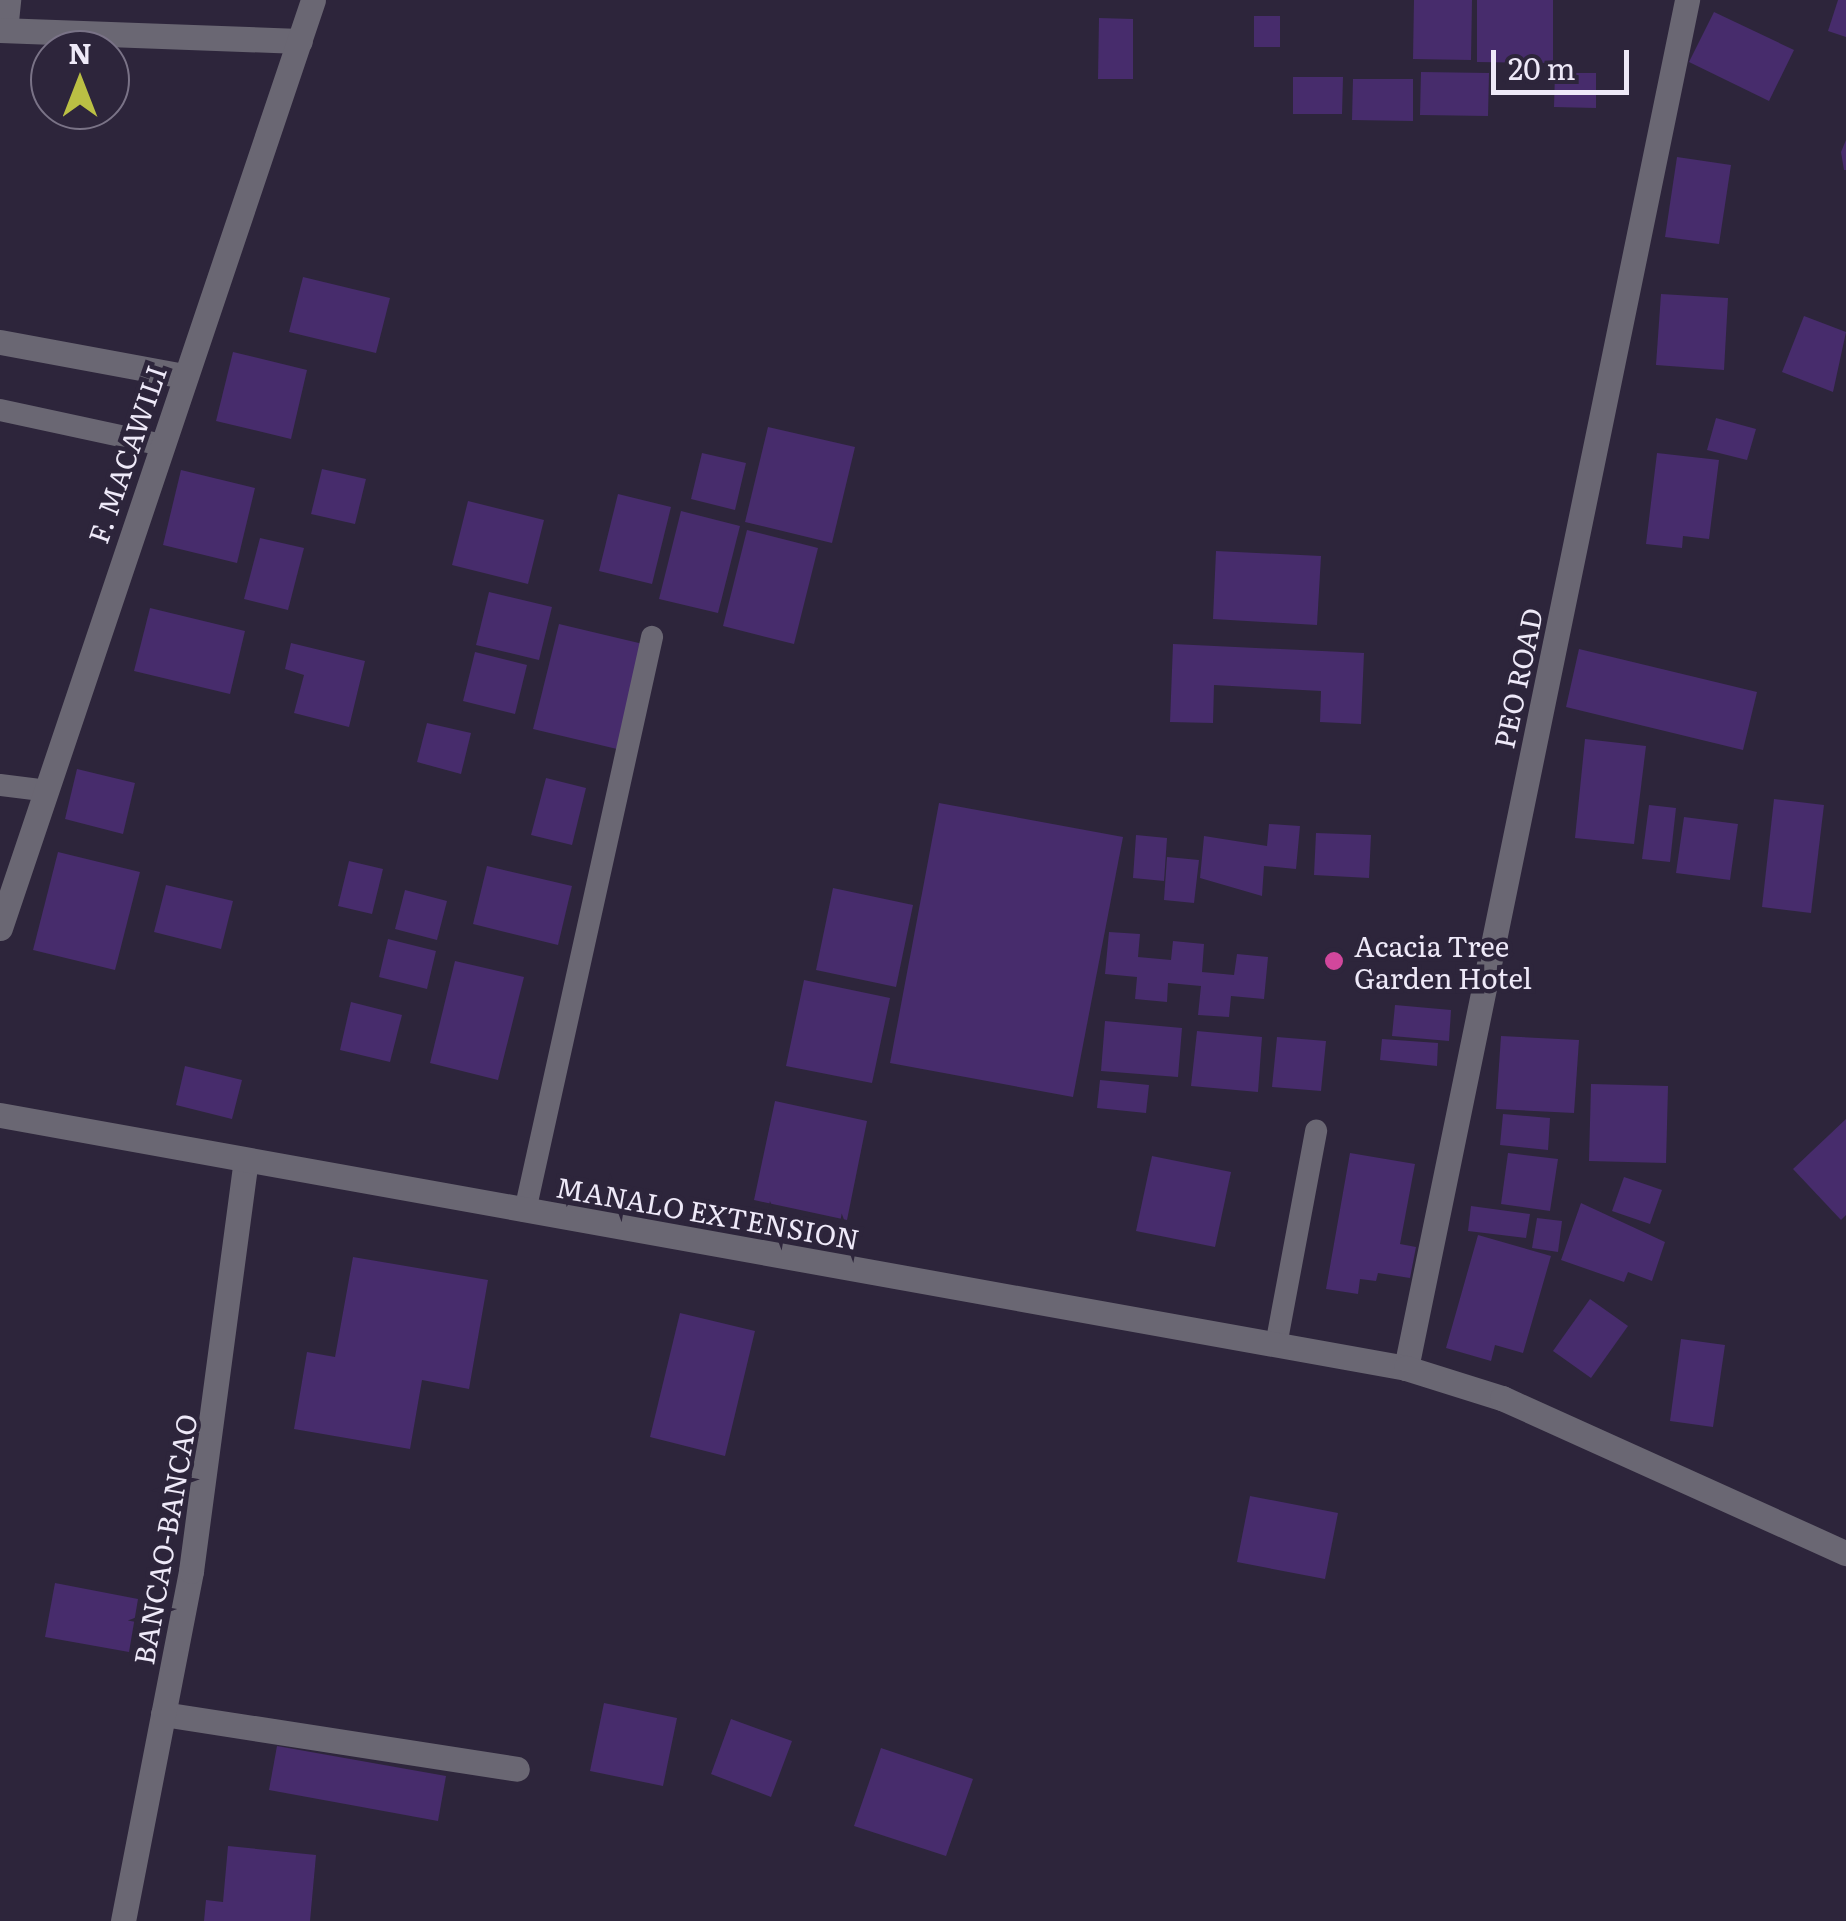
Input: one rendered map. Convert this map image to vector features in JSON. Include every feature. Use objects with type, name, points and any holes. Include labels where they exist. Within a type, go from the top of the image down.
[{"type":"street","name":"F. MACAWILI","points":[[0,928],[40,790],[313,0]]},
{"type":"street","name":"PEO ROAD","points":[[1406,1368],[1687,0]]},
{"type":"street","points":[[4,31],[300,41]]},
{"type":"street","points":[[0,342],[184,376]]},
{"type":"street","name":"MANALO EXTENSION","points":[[0,1115],[245,1165],[1277,1340],[1406,1368],[1502,1398],[1846,1553]]},
{"type":"street","name":"BANCAO-BANCAO","points":[[123,1921],[225,1358],[245,1165]]},
{"type":"street","points":[[163,1714],[517,1769]]},
{"type":"lane","points":[[4,31],[10,0]]},
{"type":"lane","points":[[0,410],[162,445]]},
{"type":"lane","points":[[525,1211],[652,638]]},
{"type":"lane","points":[[0,785],[40,790]]},
{"type":"lane","points":[[1277,1340],[1316,1131]]},
{"type":"building","points":[[1414,0],[1472,0],[1471,60],[1413,59]]},
{"type":"building","points":[[1477,0],[1553,0],[1553,63],[1477,62]]},
{"type":"building","points":[[1838,0],[1846,0],[1846,37],[1828,31]]},
{"type":"building","points":[[1714,12],[1794,50],[1769,101],[1689,62]]},
{"type":"building","points":[[1254,16],[1280,16],[1280,47],[1254,47]]},
{"type":"building","points":[[1099,18],[1133,19],[1133,79],[1098,79]]},
{"type":"building","points":[[1421,72],[1489,73],[1488,116],[1420,115]]},
{"type":"building","points":[[1555,73],[1596,73],[1596,108],[1554,107]]},
{"type":"building","points":[[1293,77],[1343,77],[1342,114],[1293,114]]},
{"type":"building","points":[[1353,79],[1413,79],[1413,121],[1352,120]]},
{"type":"building","points":[[1846,140],[1846,170],[1844,170],[1841,152]]},
{"type":"building","points":[[1677,157],[1731,165],[1719,244],[1665,237]]},
{"type":"building","points":[[303,277],[390,298],[376,353],[289,332]]},
{"type":"building","points":[[1661,294],[1728,298],[1724,370],[1656,365]]},
{"type":"building","points":[[1804,316],[1846,332],[1833,392],[1782,372]]},
{"type":"building","points":[[233,352],[307,370],[291,439],[216,421]]},
{"type":"building","points":[[1716,418],[1756,429],[1747,460],[1707,450]]},
{"type":"building","points":[[768,427],[855,447],[832,543],[745,522]]},
{"type":"building","points":[[702,453],[746,463],[735,510],[691,499]]},
{"type":"building","points":[[1657,453],[1719,460],[1709,539],[1683,536],[1682,548],[1646,544]]},
{"type":"building","points":[[322,469],[366,479],[355,524],[311,514]]},
{"type":"building","points":[[181,470],[255,488],[237,563],[163,545]]},
{"type":"building","points":[[618,494],[671,507],[652,584],[599,571]]},
{"type":"building","points":[[468,501],[544,520],[528,584],[452,565]]},
{"type":"building","points":[[681,511],[740,526],[718,613],[659,599]]},
{"type":"building","points":[[747,530],[818,548],[794,644],[723,626]]},
{"type":"building","points":[[260,538],[304,548],[288,610],[244,599]]},
{"type":"building","points":[[1216,551],[1321,556],[1317,625],[1213,619]]},
{"type":"building","points":[[489,592],[552,607],[539,660],[476,645]]},
{"type":"building","points":[[150,608],[245,631],[230,694],[134,671]]},
{"type":"building","points":[[559,624],[643,644],[617,749],[533,729]]},
{"type":"building","points":[[291,643],[365,661],[349,727],[294,713],[304,675],[285,669]]},
{"type":"building","points":[[1173,644],[1364,653],[1361,724],[1320,722],[1321,691],[1214,685],[1213,723],[1170,722]]},
{"type":"building","points":[[1579,649],[1757,692],[1743,750],[1566,707]]},
{"type":"building","points":[[475,652],[527,665],[515,714],[463,701]]},
{"type":"building","points":[[427,723],[471,733],[461,774],[417,762]]},
{"type":"building","points":[[1585,739],[1646,746],[1634,844],[1575,838]]},
{"type":"building","points":[[77,769],[135,783],[123,834],[65,819]]},
{"type":"building","points":[[546,778],[586,788],[572,845],[531,835]]},
{"type":"building","points":[[1774,799],[1824,805],[1811,913],[1762,907]]},
{"type":"building","points":[[939,803],[1123,837],[1073,1097],[890,1063]]},
{"type":"building","points":[[1649,805],[1676,808],[1670,862],[1642,859]]},
{"type":"building","points":[[1684,817],[1738,824],[1730,880],[1676,873]]},
{"type":"building","points":[[1269,824],[1300,826],[1296,869],[1264,866],[1262,896],[1200,878],[1204,836],[1267,846]]},
{"type":"building","points":[[1316,833],[1371,835],[1369,878],[1314,875]]},
{"type":"building","points":[[1136,835],[1167,838],[1164,881],[1133,878]]},
{"type":"building","points":[[58,852],[140,872],[115,970],[33,950]]},
{"type":"building","points":[[1167,857],[1199,860],[1194,903],[1164,900]]},
{"type":"building","points":[[349,861],[383,869],[372,914],[338,906]]},
{"type":"building","points":[[487,866],[572,886],[558,945],[473,924]]},
{"type":"building","points":[[166,885],[233,901],[221,949],[154,932]]},
{"type":"building","points":[[833,888],[913,905],[896,987],[816,970]]},
{"type":"building","points":[[405,890],[447,901],[437,940],[395,929]]},
{"type":"building","points":[[1109,932],[1140,934],[1138,957],[1171,960],[1173,941],[1204,944],[1202,972],[1234,975],[1237,954],[1268,957],[1264,999],[1231,996],[1229,1017],[1198,1015],[1201,986],[1168,983],[1167,1002],[1135,999],[1137,977],[1105,974]]},
{"type":"building","points":[[388,939],[436,951],[427,989],[379,977]]},
{"type":"building","points":[[455,961],[524,977],[498,1080],[430,1063]]},
{"type":"building","points":[[804,980],[890,998],[872,1083],[786,1066]]},
{"type":"building","points":[[351,1002],[402,1015],[390,1062],[340,1050]]},
{"type":"building","points":[[1395,1005],[1451,1010],[1449,1041],[1392,1036]]},
{"type":"building","points":[[1105,1021],[1182,1028],[1178,1077],[1101,1071]]},
{"type":"building","points":[[1197,1031],[1262,1037],[1258,1092],[1191,1086]]},
{"type":"building","points":[[1501,1036],[1579,1040],[1574,1113],[1496,1109]]},
{"type":"building","points":[[1277,1037],[1326,1041],[1321,1091],[1272,1087]]},
{"type":"building","points":[[1382,1039],[1438,1043],[1437,1066],[1380,1060]]},
{"type":"building","points":[[185,1066],[242,1080],[232,1119],[176,1105]]},
{"type":"building","points":[[1100,1080],[1149,1085],[1146,1113],[1097,1108]]},
{"type":"building","points":[[1591,1084],[1668,1086],[1666,1163],[1589,1161]]},
{"type":"building","points":[[775,1101],[867,1121],[847,1220],[754,1200]]},
{"type":"building","points":[[1503,1114],[1550,1118],[1548,1150],[1500,1145]]},
{"type":"building","points":[[1846,1119],[1846,1215],[1841,1220],[1793,1169]]},
{"type":"building","points":[[1350,1153],[1415,1164],[1400,1244],[1416,1247],[1410,1278],[1378,1273],[1376,1281],[1360,1279],[1358,1294],[1326,1289]]},
{"type":"building","points":[[1508,1153],[1558,1159],[1550,1211],[1501,1204]]},
{"type":"building","points":[[1152,1156],[1231,1172],[1215,1247],[1136,1231]]},
{"type":"building","points":[[1624,1177],[1662,1190],[1650,1224],[1612,1211]]},
{"type":"building","points":[[1581,1203],[1665,1242],[1652,1281],[1628,1272],[1624,1282],[1561,1260]]},
{"type":"building","points":[[1471,1206],[1530,1214],[1526,1238],[1468,1231]]},
{"type":"building","points":[[1537,1218],[1562,1221],[1558,1252],[1532,1248]]},
{"type":"building","points":[[1478,1235],[1551,1256],[1523,1353],[1495,1345],[1491,1361],[1446,1348]]},
{"type":"building","points":[[353,1257],[488,1280],[469,1389],[422,1380],[410,1449],[294,1429],[307,1352],[335,1357]]},
{"type":"building","points":[[1590,1299],[1628,1326],[1591,1378],[1553,1351]]},
{"type":"building","points":[[680,1313],[755,1331],[725,1456],[650,1437]]},
{"type":"building","points":[[1681,1339],[1725,1345],[1713,1427],[1670,1421]]},
{"type":"building","points":[[1250,1496],[1338,1513],[1325,1579],[1237,1562]]},
{"type":"building","points":[[55,1583],[138,1599],[129,1652],[45,1637]]},
{"type":"building","points":[[604,1703],[677,1718],[663,1786],[590,1771]]},
{"type":"building","points":[[731,1719],[792,1741],[771,1797],[711,1774]]},
{"type":"building","points":[[277,1746],[446,1776],[438,1821],[269,1790]]},
{"type":"building","points":[[881,1748],[973,1779],[946,1856],[854,1826]]},
{"type":"building","points":[[228,1846],[316,1855],[310,1921],[204,1921],[206,1900],[223,1902]]},
{"type":"place","name":"Acacia Tree Garden Hotel","points":[[1334,961]]}]
